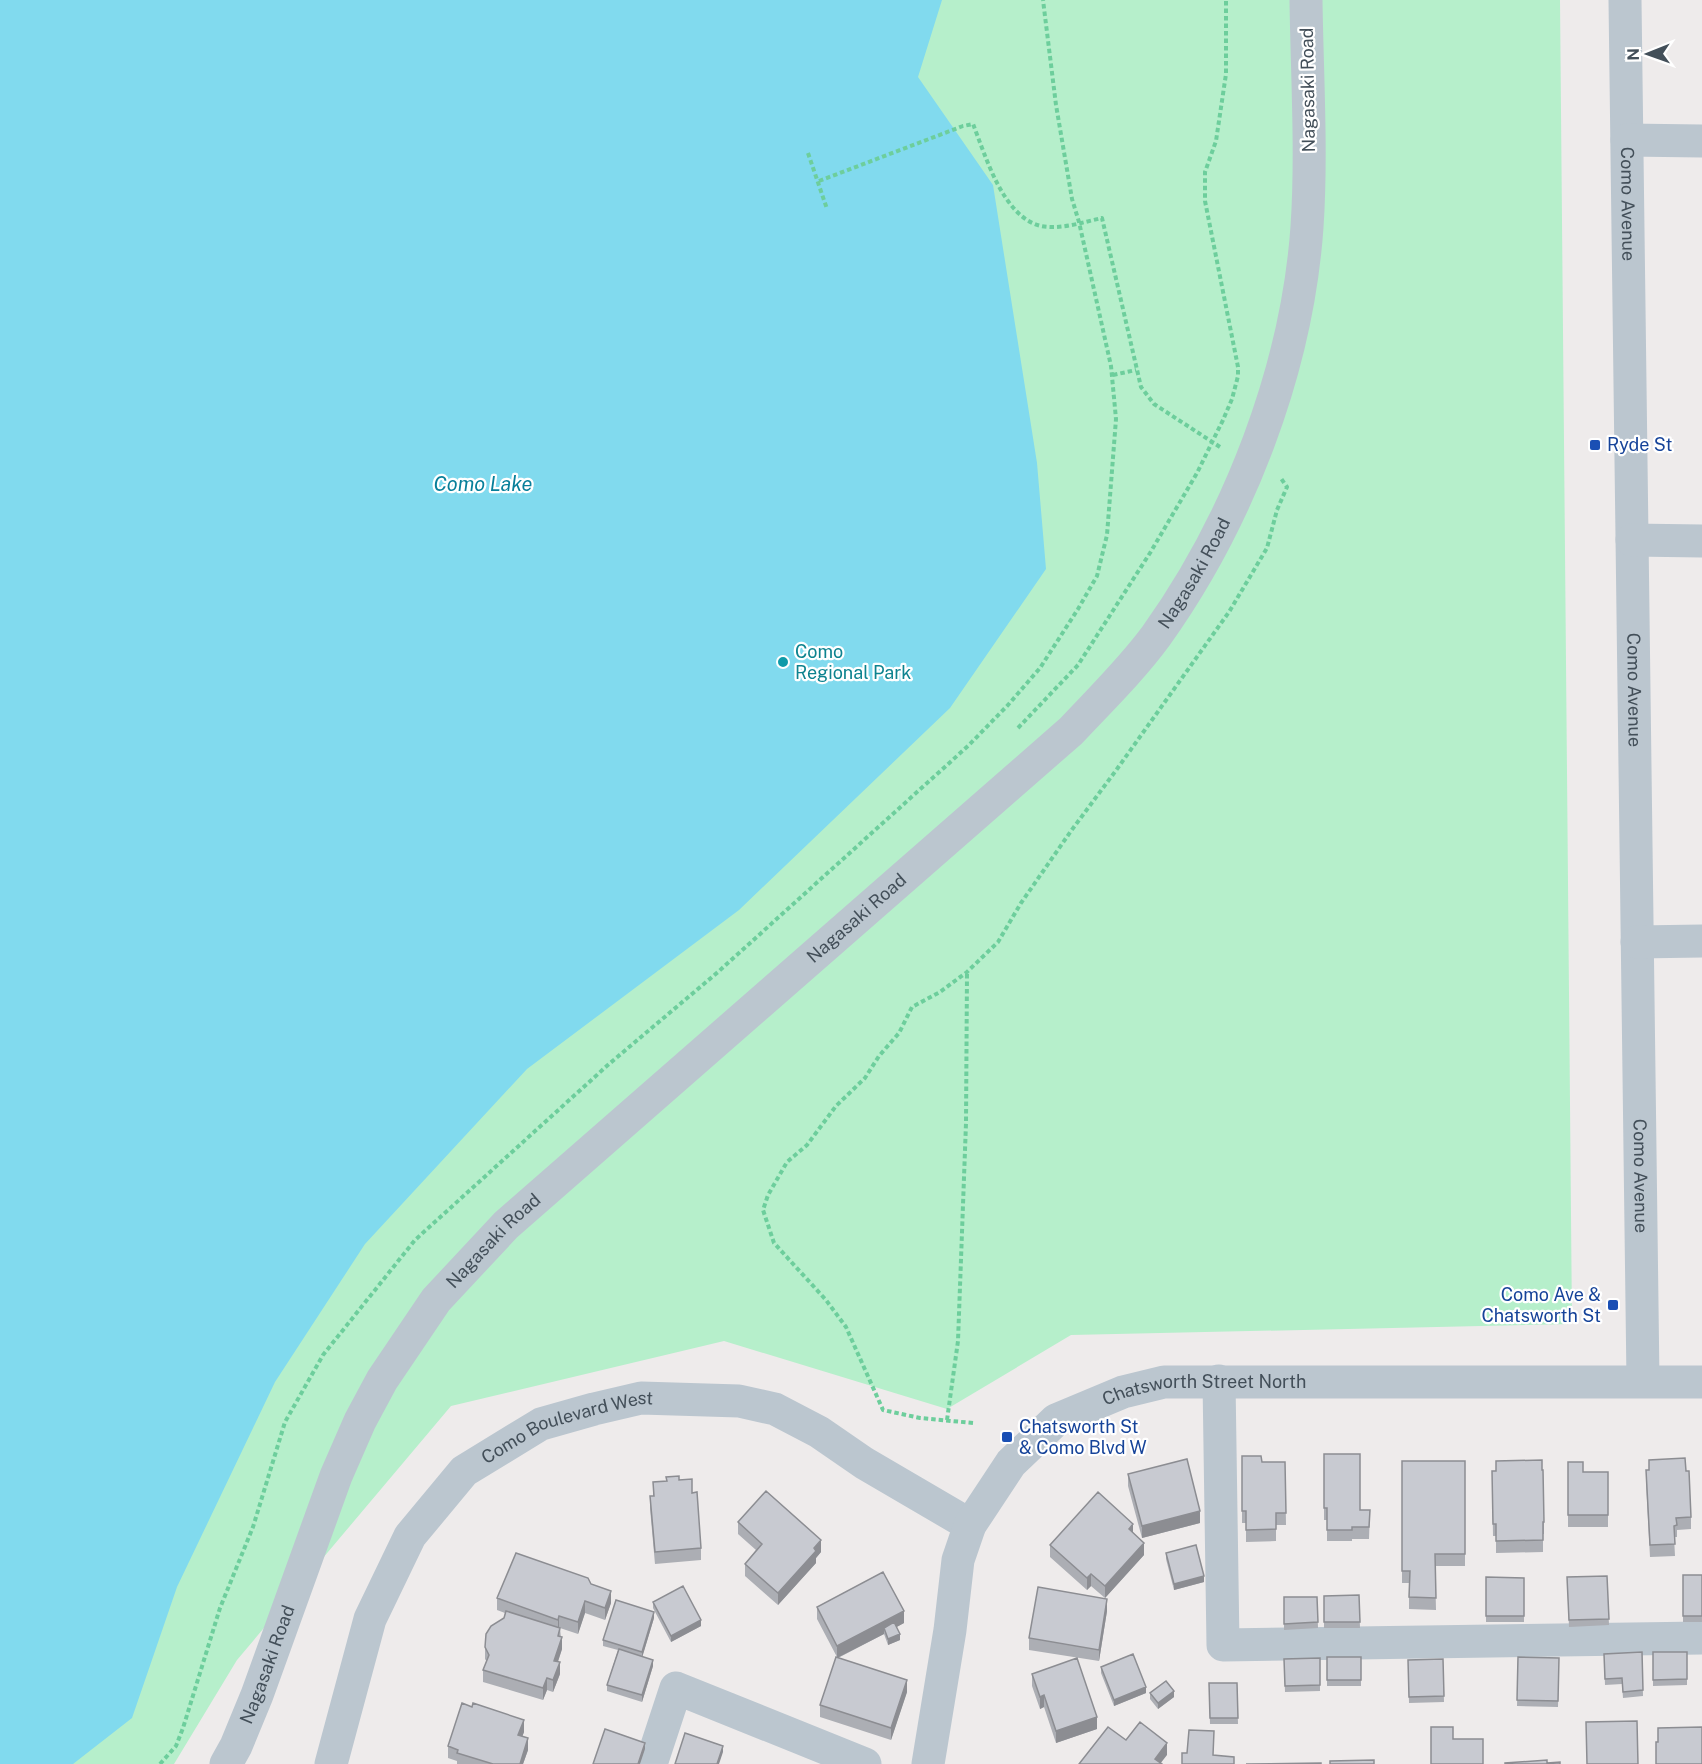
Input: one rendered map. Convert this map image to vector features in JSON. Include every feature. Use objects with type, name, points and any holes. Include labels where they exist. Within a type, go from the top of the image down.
[{"type":"street","name":"Nagasaki Road","points":[[226,1764],[257,1695],[336,1476],[360,1421],[382,1380],[436,1300],[506,1225],[1071,730],[1114,685],[1155,636],[1218,533],[1249,464],[1285,359],[1298,291],[1306,229],[1309,168],[1306,0]]},
{"type":"street","name":"Como Avenue","points":[[1625,0],[1642,1381]]},
{"type":"street","points":[[1627,140],[1702,141]]},
{"type":"street","points":[[1632,540],[1702,541]]},
{"type":"street","points":[[1637,942],[1702,941]]},
{"type":"street","points":[[1219,1381],[1223,1645],[1702,1638]]},
{"type":"street","name":"Chatsworth Street North","points":[[928,1764],[950,1629],[958,1560],[970,1525],[1011,1463],[1056,1420],[1123,1392],[1164,1382],[1702,1382]]},
{"type":"street","name":"Como Boulevard West","points":[[331,1764],[370,1620],[410,1536],[464,1471],[541,1424],[641,1398],[739,1401],[775,1409],[819,1432],[864,1463],[970,1525]]},
{"type":"street","points":[[651,1764],[676,1688],[864,1764]]},
{"type":"path","points":[[160,1764],[176,1746],[183,1728],[214,1624],[253,1527],[285,1422],[323,1355],[415,1240],[609,1064],[718,972],[968,746],[1040,668],[1097,576],[1107,535],[1114,463],[1116,419],[1113,375],[1072,199],[1056,105],[1043,0]]},
{"type":"path","points":[[1224,420],[1232,399],[1238,367],[1205,201],[1205,172],[1216,141],[1226,74],[1226,0]]},
{"type":"path","points":[[819,181],[973,124],[1004,196],[1020,214],[1040,225],[1061,227],[1102,218],[1136,370],[1141,387],[1154,404],[1249,464],[1278,475],[1287,487],[1277,510],[1268,548],[1229,612],[1199,657],[1071,831],[1021,903],[998,942],[967,972],[940,992],[912,1007],[899,1034],[879,1056],[865,1078],[836,1106],[807,1145],[787,1162],[768,1195],[763,1210],[774,1243],[826,1300],[846,1327],[883,1410],[920,1418],[973,1423]]},
{"type":"path","points":[[808,153],[827,209]]},
{"type":"path","points":[[1113,375],[1136,370]]},
{"type":"path","points":[[947,1420],[958,1341],[966,1123],[967,972]]},
{"type":"green space","name":"Como Regional Park","points":[[0,0],[1560,0],[1572,1324],[1071,1335],[947,1409],[724,1341],[451,1406],[237,1660],[174,1764],[0,1764]]},
{"type":"water","name":"Como Lake","points":[[0,0],[942,0],[918,77],[993,185],[1037,463],[1046,569],[950,708],[739,910],[527,1069],[365,1244],[275,1382],[177,1587],[132,1718],[73,1764],[0,1764]]},
{"type":"building","points":[[1324,1454],[1360,1454],[1360,1510],[1370,1510],[1369,1527],[1327,1530],[1327,1508],[1324,1508]]},
{"type":"building","points":[[1242,1456],[1261,1456],[1262,1462],[1285,1462],[1286,1513],[1276,1513],[1276,1529],[1246,1530],[1246,1511],[1242,1511]]},
{"type":"building","points":[[1685,1458],[1686,1471],[1689,1471],[1691,1517],[1676,1518],[1675,1544],[1650,1545],[1646,1470],[1649,1470],[1649,1460]]},
{"type":"building","points":[[1187,1459],[1200,1511],[1142,1526],[1128,1474]]},
{"type":"building","points":[[1542,1460],[1543,1540],[1496,1541],[1496,1524],[1493,1524],[1492,1471],[1496,1471],[1496,1461]]},
{"type":"building","points":[[1402,1461],[1465,1461],[1465,1554],[1435,1554],[1436,1598],[1409,1597],[1410,1571],[1402,1571]]},
{"type":"building","points":[[1568,1462],[1583,1462],[1583,1472],[1608,1472],[1608,1515],[1568,1515]]},
{"type":"building","points":[[679,1476],[679,1480],[692,1479],[692,1493],[697,1492],[701,1548],[655,1552],[650,1496],[654,1496],[653,1482],[667,1481],[666,1477]]},
{"type":"building","points":[[766,1491],[821,1540],[814,1548],[816,1551],[778,1593],[745,1564],[762,1544],[738,1522]]},
{"type":"building","points":[[1098,1492],[1133,1524],[1129,1529],[1144,1543],[1105,1586],[1091,1574],[1087,1578],[1050,1545]]},
{"type":"building","points":[[1196,1545],[1204,1576],[1174,1584],[1166,1553]]},
{"type":"building","points":[[516,1553],[588,1578],[591,1584],[611,1591],[605,1608],[585,1601],[578,1622],[559,1616],[558,1620],[497,1598]]},
{"type":"building","points":[[883,1572],[904,1611],[837,1646],[817,1607]]},
{"type":"building","points":[[1683,1575],[1702,1575],[1702,1616],[1683,1616]]},
{"type":"building","points":[[1607,1576],[1609,1619],[1569,1620],[1567,1577]]},
{"type":"building","points":[[1486,1577],[1524,1578],[1524,1616],[1486,1616]]},
{"type":"building","points":[[683,1586],[701,1620],[671,1636],[653,1602]]},
{"type":"building","points":[[1038,1587],[1107,1599],[1099,1650],[1029,1638]]},
{"type":"building","points":[[1359,1595],[1360,1622],[1324,1622],[1324,1596]]},
{"type":"building","points":[[1284,1597],[1317,1597],[1318,1622],[1284,1624]]},
{"type":"building","points":[[616,1600],[654,1612],[642,1652],[603,1640]]},
{"type":"building","points":[[506,1611],[560,1628],[558,1636],[562,1637],[554,1661],[560,1662],[553,1680],[547,1678],[543,1688],[483,1670],[489,1655],[485,1647],[486,1634],[491,1626],[504,1618]]},
{"type":"building","points":[[894,1622],[900,1634],[888,1639],[884,1628]]},
{"type":"building","points":[[619,1649],[653,1660],[642,1695],[607,1685]]},
{"type":"building","points":[[1642,1652],[1643,1690],[1623,1692],[1622,1678],[1605,1679],[1604,1654]]},
{"type":"building","points":[[1653,1652],[1687,1652],[1687,1679],[1653,1680]]},
{"type":"building","points":[[1133,1654],[1146,1687],[1114,1700],[1101,1667]]},
{"type":"building","points":[[836,1657],[907,1680],[891,1728],[820,1705]]},
{"type":"building","points":[[1327,1657],[1361,1657],[1361,1680],[1327,1680]]},
{"type":"building","points":[[1518,1657],[1559,1658],[1558,1701],[1517,1700]]},
{"type":"building","points":[[1077,1658],[1097,1717],[1056,1731],[1044,1695],[1040,1697],[1032,1674]]},
{"type":"building","points":[[1320,1658],[1320,1685],[1285,1686],[1284,1659]]},
{"type":"building","points":[[1443,1659],[1444,1696],[1409,1697],[1408,1660]]},
{"type":"building","points":[[1166,1681],[1174,1691],[1158,1703],[1150,1693]]},
{"type":"building","points":[[1209,1683],[1237,1683],[1238,1718],[1210,1718]]},
{"type":"building","points":[[462,1703],[472,1707],[473,1703],[524,1720],[518,1735],[528,1738],[520,1764],[493,1764],[457,1753],[458,1750],[448,1746]]},
{"type":"building","points":[[1637,1721],[1638,1764],[1587,1764],[1586,1722]]},
{"type":"building","points":[[1140,1722],[1167,1743],[1155,1759],[1162,1764],[1079,1764],[1108,1727],[1126,1740]]},
{"type":"building","points":[[1431,1727],[1453,1727],[1453,1739],[1483,1739],[1483,1764],[1431,1764]]},
{"type":"building","points":[[1702,1727],[1702,1764],[1656,1764],[1658,1728]]},
{"type":"building","points":[[605,1729],[645,1743],[638,1764],[593,1764]]},
{"type":"building","points":[[1189,1730],[1214,1731],[1213,1755],[1234,1757],[1234,1764],[1182,1764],[1182,1753],[1187,1753]]},
{"type":"building","points":[[685,1733],[723,1746],[717,1764],[675,1764]]},
{"type":"building","points":[[1374,1760],[1374,1764],[1330,1764],[1330,1761]]},
{"type":"building","points":[[1547,1760],[1547,1763],[1560,1762],[1560,1764],[1505,1764],[1505,1763]]},
{"type":"building","points":[[1321,1763],[1321,1764],[1246,1764]]},
{"type":"place","name":"Ryde St","points":[[1595,445]]},
{"type":"place","name":"Como Regional Park","points":[[783,662]]},
{"type":"place","name":"Como Ave & Chatsworth St","points":[[1613,1305]]},
{"type":"place","name":"Chatsworth St & Como Blvd W","points":[[1007,1437]]}]
